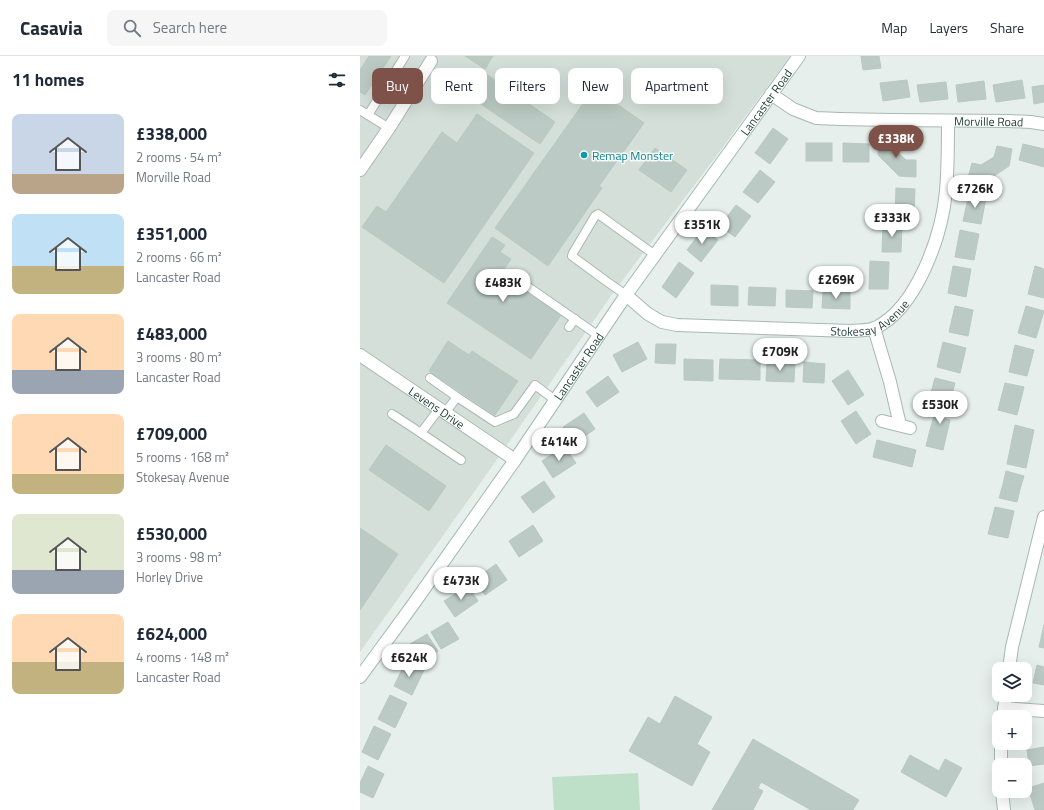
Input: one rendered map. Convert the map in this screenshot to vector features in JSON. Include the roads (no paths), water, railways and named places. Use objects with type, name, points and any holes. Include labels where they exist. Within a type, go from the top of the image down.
[{"type":"street","name":"Lancaster Road","points":[[360,676],[412,606],[514,460],[626,295],[799,56]]},
{"type":"street","points":[[360,170],[433,59]]},
{"type":"street","name":"Morville Road","points":[[771,94],[793,109],[816,118],[1008,121],[1044,124]]},
{"type":"street","name":"Stokesay Avenue","points":[[626,295],[648,314],[662,322],[677,324],[851,331],[874,328],[892,317],[909,297],[922,276],[932,251],[943,212],[946,191],[948,121]]},
{"type":"street","points":[[874,328],[905,427],[882,421]]},
{"type":"street","name":"Levens Drive","points":[[360,355],[514,460]]},
{"type":"street","points":[[1010,662],[1012,647],[1044,517]]},
{"type":"street","points":[[1032,711],[1044,711]]},
{"type":"street","points":[[1003,798],[1004,810]]},
{"type":"lane","points":[[368,115],[405,56]]},
{"type":"lane","points":[[360,110],[389,128]]},
{"type":"lane","points":[[626,295],[572,256],[572,253],[595,216],[598,214],[655,255]]},
{"type":"lane","points":[[514,278],[599,336]]},
{"type":"lane","points":[[569,327],[575,319]]},
{"type":"lane","points":[[430,378],[495,422],[514,414],[535,385],[555,400]]},
{"type":"lane","points":[[421,434],[457,397]]},
{"type":"lane","points":[[392,414],[460,460]]},
{"type":"place","name":"Remap Monster","points":[[584,155]]}]
